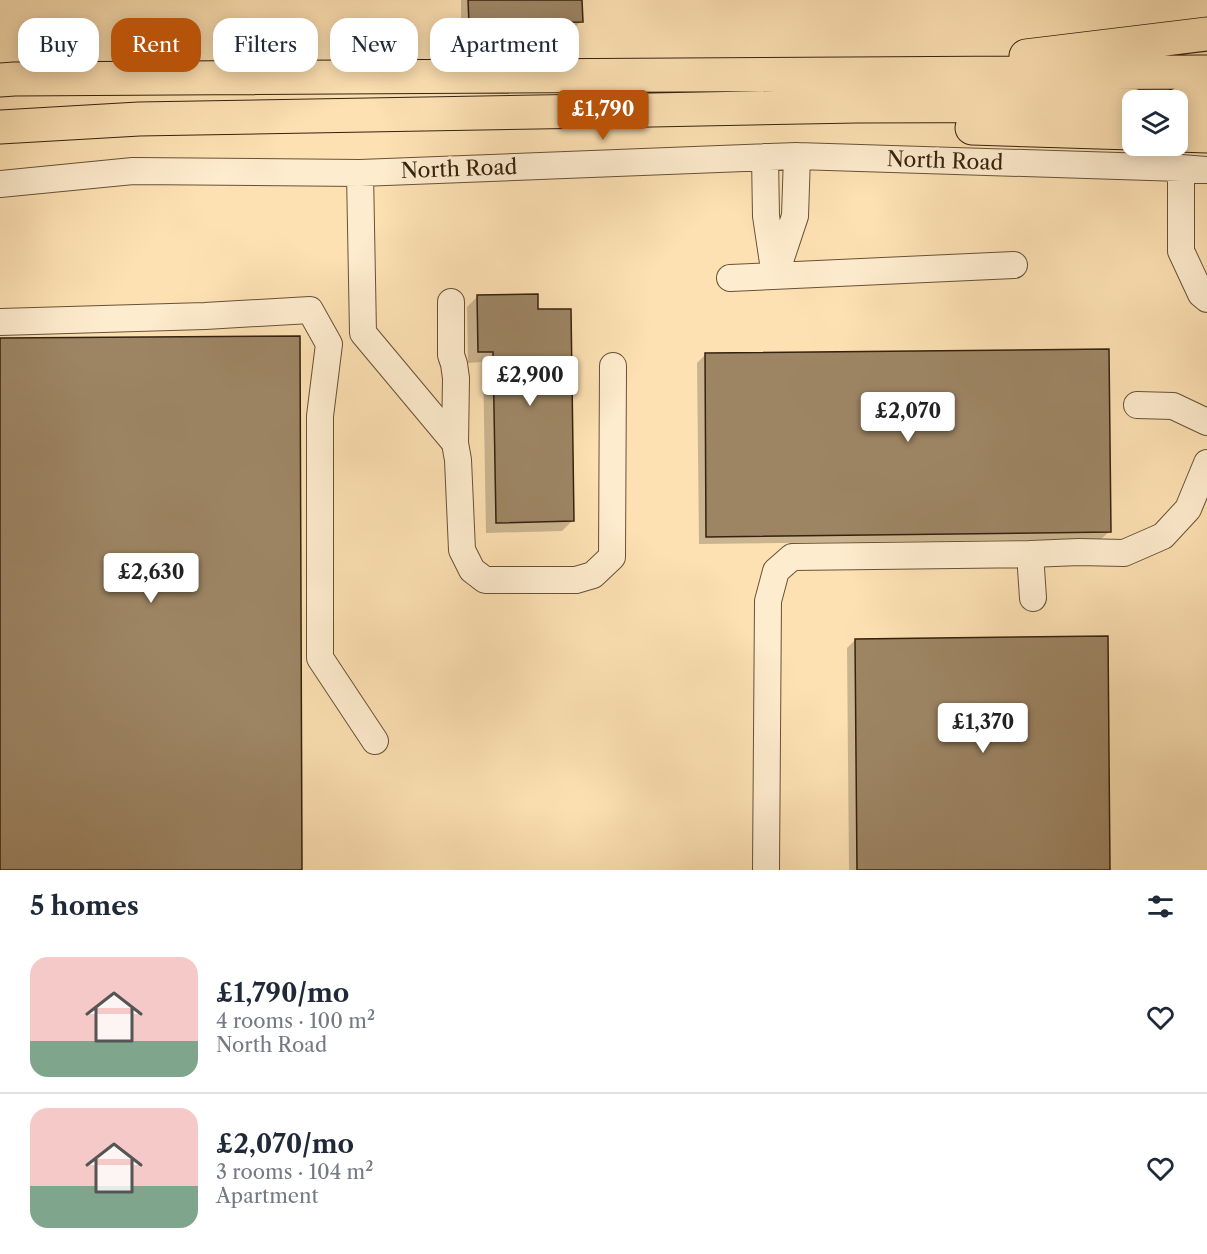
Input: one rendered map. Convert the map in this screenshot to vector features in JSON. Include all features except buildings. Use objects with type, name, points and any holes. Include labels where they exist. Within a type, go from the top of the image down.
[{"type":"highway","points":[[860,75],[1207,34]]},
{"type":"highway","points":[[0,80],[1207,72]]},
{"type":"highway","points":[[0,127],[139,119],[857,106],[1122,105]]},
{"type":"highway","points":[[1188,105],[1207,105]]},
{"type":"highway","points":[[652,110],[820,124],[1122,133]]},
{"type":"highway","points":[[1188,135],[1207,136]]},
{"type":"street","name":"North Road","points":[[0,184],[133,171],[360,173],[797,156],[1207,170]]},
{"type":"street","points":[[775,276],[795,216],[797,156]]},
{"type":"street","points":[[765,157],[766,216],[775,276]]},
{"type":"street","points":[[1181,168],[1181,251],[1201,294],[1207,299]]},
{"type":"street","points":[[360,173],[363,333],[455,443]]},
{"type":"street","points":[[730,279],[1014,265]]},
{"type":"street","points":[[451,302],[451,355],[456,378],[455,443],[458,460],[462,550],[472,570],[485,580],[576,580],[593,575],[612,557],[613,366]]},
{"type":"street","points":[[0,322],[206,316],[310,310],[329,344],[320,416],[320,658],[375,741]]},
{"type":"street","points":[[1137,405],[1173,406],[1207,422]]},
{"type":"street","points":[[766,870],[768,601],[776,571],[792,557],[1124,553],[1163,536],[1188,509],[1207,463]]},
{"type":"street","points":[[1030,554],[1033,598]]}]
